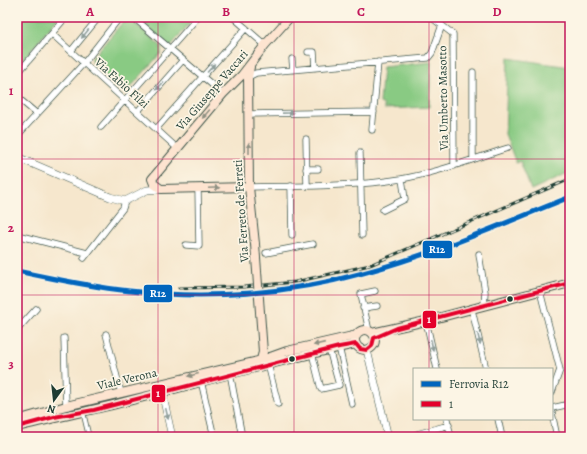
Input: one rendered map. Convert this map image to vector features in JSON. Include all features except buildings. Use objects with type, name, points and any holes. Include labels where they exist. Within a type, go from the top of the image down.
[{"type":"main road","name":"Via Giuseppe Vaccari","points":[[251,64],[265,45],[290,17]]},
{"type":"main road","name":"Via Ferreto de Ferreti","points":[[251,64],[245,76],[249,114],[249,187],[265,362]]},
{"type":"main road","name":"Via Giuseppe Vaccari","points":[[152,179],[223,94],[245,76]]},
{"type":"main road","points":[[152,179],[154,184],[161,189],[249,187]]},
{"type":"main road","points":[[262,340],[264,350],[268,353],[287,351],[357,335],[361,331],[372,334],[426,322],[570,283]]},
{"type":"main road","points":[[357,335],[356,344],[360,349],[367,350],[372,346],[372,334]]},
{"type":"main road","name":"Viale Verona","points":[[17,427],[54,417],[94,410],[230,373],[244,366],[257,355],[262,340]]},
{"type":"main road","points":[[244,366],[356,344]]},
{"type":"main road","points":[[265,362],[287,351]]},
{"type":"main road","name":"Viale Verona","points":[[17,420],[66,406],[244,366]]},
{"type":"street","points":[[17,74],[66,17]]},
{"type":"street","points":[[71,51],[99,17]]},
{"type":"street","points":[[17,136],[84,63],[120,17]]},
{"type":"street","points":[[133,17],[182,61],[223,94]]},
{"type":"street","points":[[101,127],[198,17]]},
{"type":"street","points":[[233,17],[265,45]]},
{"type":"street","name":"Via Umberto Masotto","points":[[431,17],[453,34],[454,166]]},
{"type":"street","points":[[245,76],[256,73],[428,58],[432,53],[442,25]]},
{"type":"street","points":[[157,128],[246,28]]},
{"type":"street","name":"Via Fabio Filzi","points":[[52,34],[157,128],[178,149]]},
{"type":"street","points":[[308,52],[314,52],[315,68]]},
{"type":"street","points":[[292,59],[293,70]]},
{"type":"street","points":[[138,111],[182,61]]},
{"type":"street","points":[[372,130],[378,62]]},
{"type":"street","points":[[473,72],[473,159]]},
{"type":"street","points":[[17,97],[37,114]]},
{"type":"street","points":[[249,114],[374,112]]},
{"type":"street","points":[[306,139],[307,186]]},
{"type":"street","points":[[249,187],[307,186],[402,179],[454,166],[508,148]]},
{"type":"street","points":[[360,153],[362,235]]},
{"type":"street","points":[[17,170],[20,158],[110,197],[125,200],[147,190],[161,189]]},
{"type":"street","points":[[306,169],[318,169]]},
{"type":"street","points":[[139,193],[152,179]]},
{"type":"street","points":[[383,210],[405,198],[402,179]]},
{"type":"street","points":[[290,186],[292,235]]},
{"type":"street","points":[[186,245],[199,246],[198,189]]},
{"type":"street","points":[[17,235],[86,255],[102,237],[123,208],[125,200]]},
{"type":"street","points":[[266,253],[313,244]]},
{"type":"street","points":[[479,254],[485,292],[484,306]]},
{"type":"street","points":[[372,334],[361,294],[375,291]]},
{"type":"street","points":[[540,291],[560,370],[553,389]]},
{"type":"street","points":[[364,308],[377,306]]},
{"type":"street","points":[[17,330],[36,309]]},
{"type":"street","points":[[472,310],[486,368]]},
{"type":"street","points":[[426,322],[437,368]]},
{"type":"street","points":[[106,334],[121,393]]},
{"type":"street","points":[[64,338],[66,406]]},
{"type":"street","points":[[339,347],[352,404]]},
{"type":"street","points":[[312,353],[321,389],[339,385],[329,349]]},
{"type":"street","points":[[367,350],[388,437]]},
{"type":"street","points":[[265,362],[278,404]]},
{"type":"street","points":[[230,373],[242,437]]},
{"type":"street","points":[[201,381],[214,437]]},
{"type":"street","points":[[162,392],[172,437]]},
{"type":"street","points":[[553,408],[570,404]]},
{"type":"street","points":[[84,416],[89,437]]},
{"type":"street","points":[[553,418],[557,437]]},
{"type":"street","points":[[498,420],[502,437]]},
{"type":"street","points":[[417,434],[448,422],[451,437]]},
{"type":"green space","points":[[20,17],[59,17],[17,67],[17,27]]},
{"type":"green space","points":[[136,17],[195,17],[170,47]]},
{"type":"green space","points":[[132,21],[161,46],[161,53],[129,89],[122,92],[93,64],[92,58],[122,23]]},
{"type":"green space","points":[[508,58],[570,67],[570,172],[531,190],[520,161],[516,163],[505,134]]},
{"type":"green space","points":[[431,62],[429,107],[384,109],[384,105],[380,103],[383,67]]},
{"type":"railway","points":[[179,288],[244,287],[295,282],[370,265],[570,179]]},
{"type":"rail line","name":"R12","points":[[17,271],[102,287],[159,294],[218,295],[277,290],[335,280],[416,257],[570,197]]},
{"type":"transit line","name":"1","points":[[17,427],[54,417],[94,410],[339,347],[356,344],[360,349],[367,350],[372,346],[374,338],[397,328],[570,283]]}]
